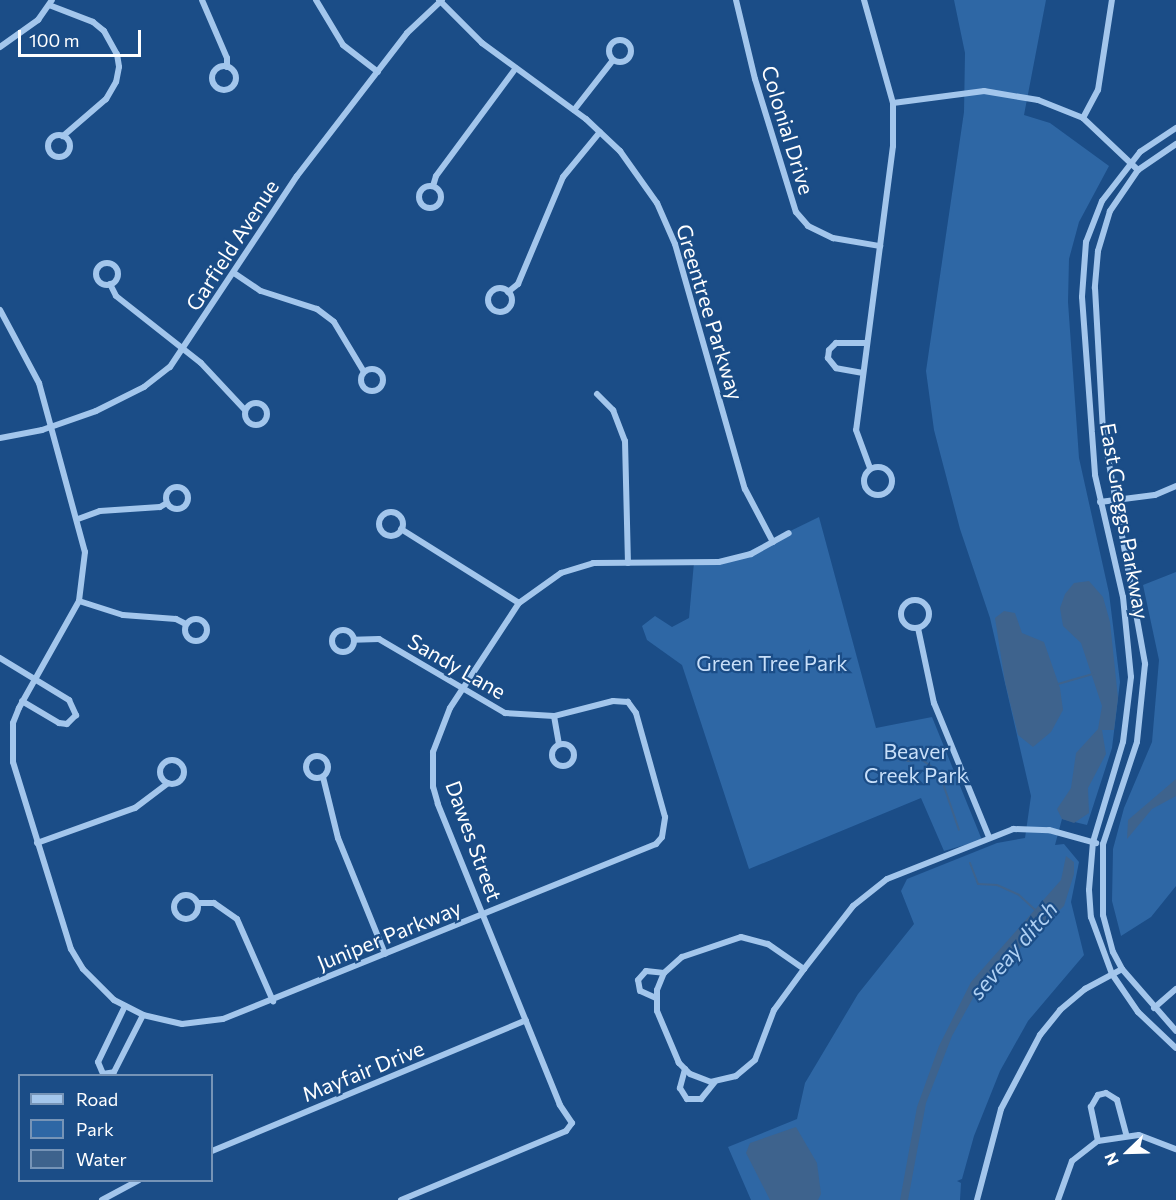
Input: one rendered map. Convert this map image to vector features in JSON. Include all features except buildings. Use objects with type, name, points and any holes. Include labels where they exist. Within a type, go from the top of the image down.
[{"type":"street","points":[[202,0],[227,58],[227,67]]},
{"type":"street","points":[[316,0],[343,45],[378,72]]},
{"type":"street","name":"Colonial Drive","points":[[736,0],[754,79],[796,212],[808,226],[833,238],[880,246]]},
{"type":"street","points":[[864,0],[893,103],[893,146],[856,430],[870,468]]},
{"type":"street","points":[[1083,118],[1098,90],[1112,0]]},
{"type":"street","name":"Garfield Avenue","points":[[0,438],[51,427],[96,411],[144,387],[170,367],[184,350],[297,176],[407,33],[440,1]]},
{"type":"street","name":"Greentree Parkway","points":[[440,1],[482,43],[600,132],[640,176],[667,224],[745,489],[773,542]]},
{"type":"street","points":[[0,47],[28,29],[50,3],[93,22],[104,31],[112,43],[119,68],[116,82],[106,99],[63,136]]},
{"type":"street","points":[[574,111],[613,60]]},
{"type":"street","points":[[432,186],[436,176],[516,68]]},
{"type":"street","points":[[893,103],[984,91],[1007,93],[1083,118],[1138,170]]},
{"type":"street","name":"East Greggs Parkway","points":[[1176,128],[1154,141],[1112,185],[1093,220],[1082,277],[1089,410],[1100,502],[1127,620],[1131,677],[1123,742],[1093,842],[1089,890],[1091,917],[1097,943],[1112,974],[1138,1012],[1176,1048]]},
{"type":"street","points":[[508,292],[518,284],[558,185],[600,132]]},
{"type":"street","name":"East Greggs Parkway","points":[[1176,144],[1138,170],[1110,211],[1096,271],[1103,430],[1142,630],[1145,692],[1137,742],[1103,844],[1102,915],[1113,952],[1122,969],[1176,1031]]},
{"type":"street","points":[[234,273],[261,291],[317,309],[334,322],[364,372]]},
{"type":"street","points":[[110,284],[116,297],[220,381],[245,410]]},
{"type":"street","name":"Juniper Parkway","points":[[0,310],[29,360],[78,519],[86,569],[79,601],[33,679],[13,723],[13,762],[71,949],[99,987],[143,1016],[182,1024],[223,1019],[273,1001],[656,844],[666,827]]},
{"type":"street","points":[[863,373],[836,368],[828,358],[829,350],[836,343],[866,343]]},
{"type":"street","points":[[597,394],[613,410],[625,441],[628,563]]},
{"type":"street","points":[[880,466],[888,471],[892,480],[886,492],[877,495],[866,489],[864,476],[870,468],[880,466]]},
{"type":"street","points":[[1100,502],[1155,495],[1176,486]]},
{"type":"street","points":[[78,519],[100,511],[160,507],[167,503]]},
{"type":"street","points":[[388,512],[399,514],[401,529],[392,536],[384,534],[380,528],[381,516],[388,512]]},
{"type":"street","points":[[401,529],[519,603]]},
{"type":"street","name":"Dawes Street","points":[[401,1200],[566,1131],[572,1123],[560,1105],[433,787],[433,752],[438,732],[462,690],[519,603],[539,587],[581,566],[719,562],[751,554],[789,533]]},
{"type":"street","points":[[913,600],[922,601],[930,612],[928,621],[918,628],[907,625],[902,618],[905,604],[913,600]]},
{"type":"street","points":[[79,601],[123,615],[176,619],[186,624]]},
{"type":"street","points":[[918,628],[936,710],[989,837]]},
{"type":"street","name":"Sandy Lane","points":[[354,640],[379,639],[462,690],[505,712],[554,716],[622,699],[632,705],[666,827]]},
{"type":"street","points":[[0,658],[73,703],[74,719],[59,723],[22,701]]},
{"type":"street","points":[[554,716],[559,745]]},
{"type":"street","points":[[323,777],[338,838],[385,954]]},
{"type":"street","points":[[37,843],[135,808],[168,783]]},
{"type":"street","points":[[685,1069],[680,1088],[687,1099],[701,1099],[715,1082],[736,1076],[755,1060],[774,1010],[853,906],[874,887],[989,837],[1033,828],[1103,844]]},
{"type":"street","points":[[198,903],[214,903],[237,919],[273,1001]]},
{"type":"street","points":[[715,1082],[685,1069],[672,1047],[656,998],[664,973],[682,957],[741,937],[768,944],[804,969]]},
{"type":"street","points":[[977,1200],[994,1129],[1021,1066],[1060,1010],[1122,969]]},
{"type":"street","points":[[656,998],[640,991],[638,980],[646,971],[664,973]]},
{"type":"street","points":[[1154,1008],[1176,989]]},
{"type":"street","points":[[125,1006],[98,1062],[104,1074],[114,1072],[143,1016]]},
{"type":"street","name":"Mayfair Drive","points":[[213,1151],[526,1020]]},
{"type":"street","points":[[1098,1141],[1091,1107],[1098,1095],[1106,1093],[1116,1100],[1126,1134]]},
{"type":"street","points":[[1058,1200],[1072,1161],[1098,1141],[1126,1134],[1176,1149]]},
{"type":"street","points":[[102,1200],[135,1182]]},
{"type":"green space","points":[[954,0],[1046,0],[1024,115],[1050,123],[1109,166],[1079,222],[1069,259],[1068,302],[1079,458],[1109,593],[1120,682],[1112,748],[1087,825],[1062,819],[1055,845],[1064,844],[1079,862],[1071,902],[1084,955],[1028,1021],[1000,1071],[974,1136],[962,1179],[957,1181],[961,1183],[960,1200],[751,1200],[728,1147],[797,1119],[805,1083],[858,994],[914,924],[901,891],[907,879],[997,843],[1025,838],[1031,796],[990,618],[960,529],[934,430],[926,371],[964,112],[965,53]]},
{"type":"green space","name":"Green Tree Park","points":[[819,517],[876,728],[932,717],[982,840],[944,851],[921,798],[749,869],[682,665],[647,640],[642,626],[655,616],[672,627],[689,618],[694,562],[733,559]]},
{"type":"green space","points":[[1176,572],[1176,886],[1151,917],[1121,936],[1112,901],[1113,849],[1124,808],[1152,742],[1159,660],[1143,585]]},
{"type":"water","points":[[1089,581],[1103,597],[1110,622],[1118,698],[1114,730],[1102,730],[1106,754],[1088,788],[1089,813],[1074,823],[1062,819],[1057,809],[1071,788],[1076,753],[1098,729],[1102,706],[1081,643],[1063,626],[1060,608],[1065,594],[1074,583]]},
{"type":"water","points":[[1004,611],[1015,613],[1022,633],[1044,642],[1060,688],[1063,710],[1051,732],[1033,747],[1018,735],[1005,682],[995,618]]},
{"type":"water","points":[[1176,779],[1176,796],[1152,809],[1127,839],[1128,820]]},
{"type":"water","name":"seveay ditch","points":[[1066,856],[1074,862],[1074,874],[1064,906],[978,989],[952,1036],[926,1103],[908,1200],[900,1200],[917,1107],[939,1046],[971,982],[1061,880]]},
{"type":"water","points":[[796,1127],[817,1163],[821,1194],[818,1200],[770,1200],[746,1153],[750,1143]]},
{"type":"waterway","points":[[1058,684],[1094,674]]},
{"type":"waterway","points":[[887,754],[908,761],[921,759],[939,772],[959,830]]},
{"type":"waterway","name":"seveay ditch","points":[[970,863],[978,884],[997,885],[1019,895],[1037,912]]},
{"type":"park label","name":"Beaver Creek Park","points":[[916,763]]}]
